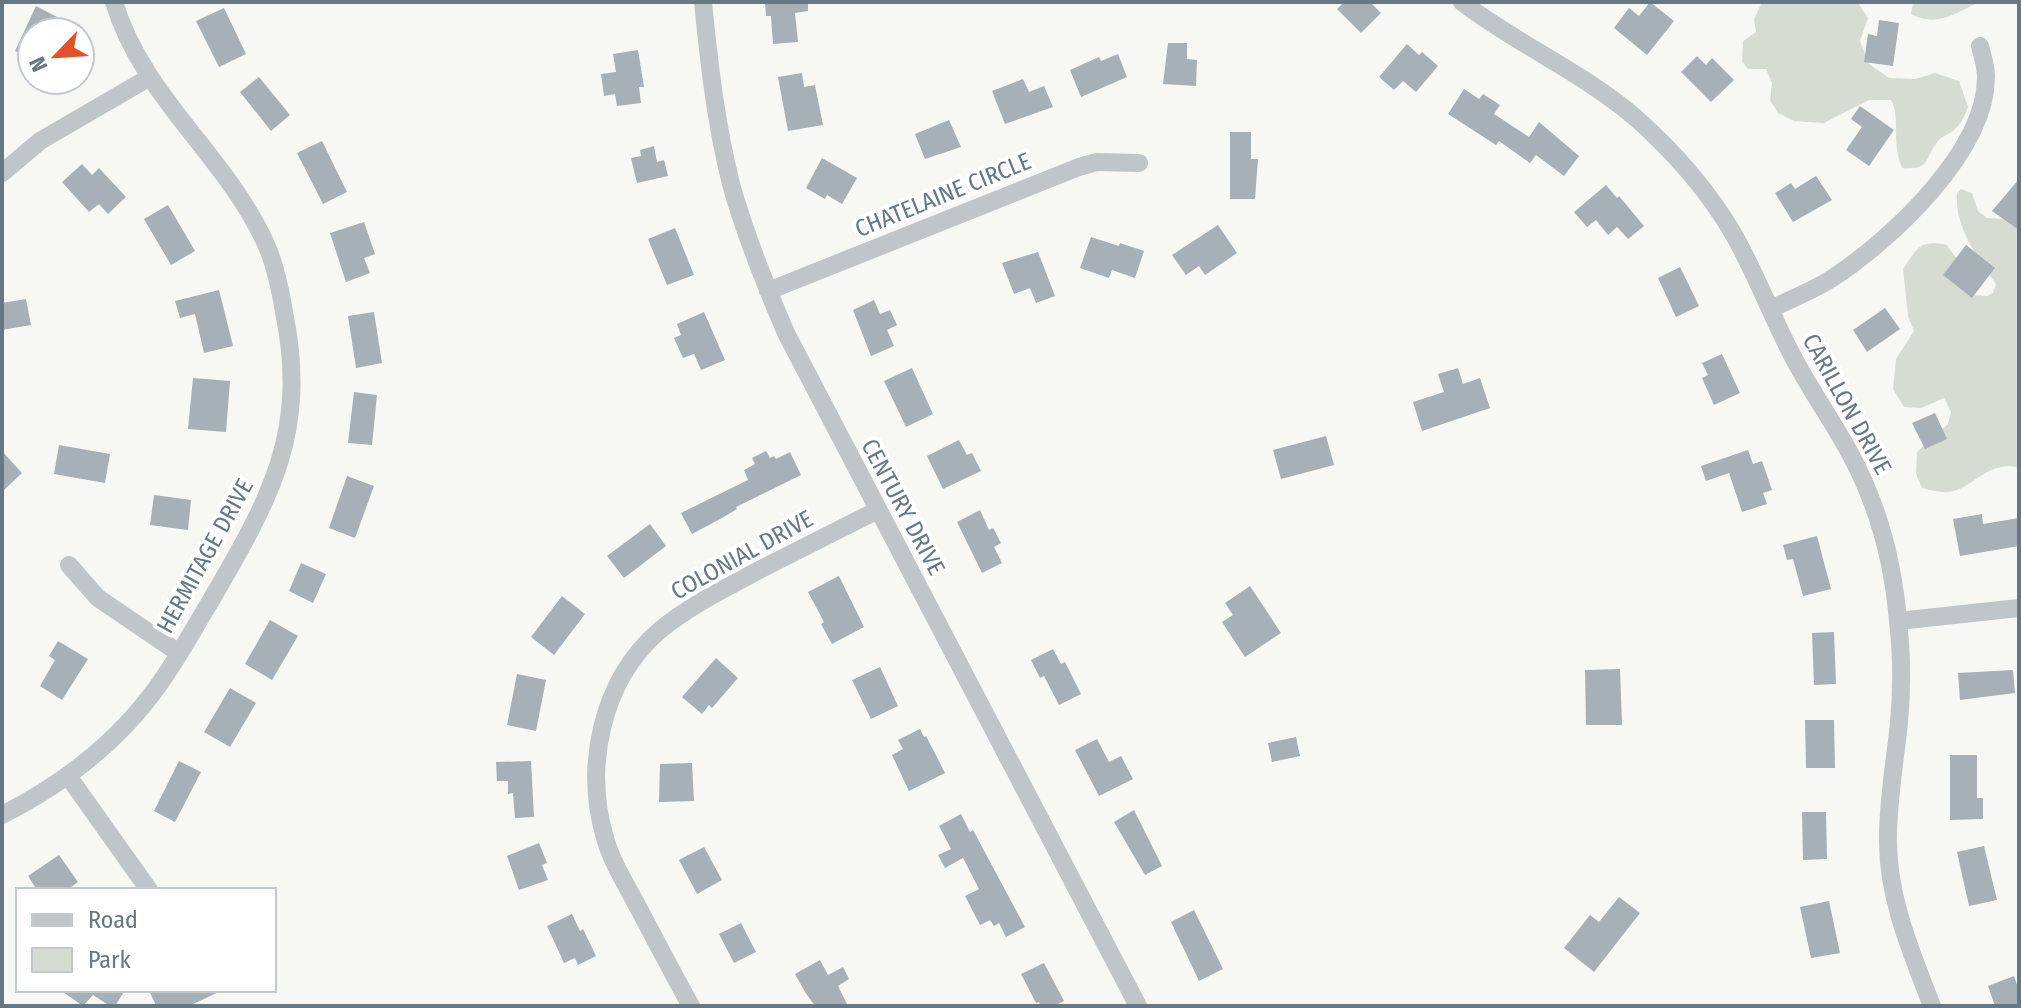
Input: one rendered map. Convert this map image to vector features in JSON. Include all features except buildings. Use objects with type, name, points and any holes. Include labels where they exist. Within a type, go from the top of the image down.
[{"type":"street","name":"HERMITAGE DRIVE","points":[[2,815],[68,776],[126,724],[152,694],[255,524],[280,464],[289,426],[293,380],[289,333],[266,244],[225,172],[181,121],[150,77],[129,41],[114,2]]},
{"type":"street","name":"CENTURY DRIVE","points":[[703,2],[718,122],[732,184],[748,239],[786,333],[1138,1006]]},
{"type":"street","name":"CARILLON DRIVE","points":[[1462,2],[1487,21],[1601,91],[1638,120],[1703,190],[1733,234],[1788,347],[1849,450],[1868,490],[1892,571],[1901,668],[1888,840],[1892,880],[1899,915],[1932,1006]]},
{"type":"street","points":[[1771,309],[1829,280],[1862,257],[1894,231],[1922,202],[1952,162],[1978,116],[1986,74],[1980,46]]},
{"type":"street","points":[[2,173],[40,141],[150,77]]},
{"type":"street","name":"CHATELAINE CIRCLE","points":[[768,291],[1079,167],[1097,162],[1139,163]]},
{"type":"street","name":"COLONIAL DRIVE","points":[[691,1006],[622,879],[605,840],[596,799],[596,763],[603,724],[615,690],[633,661],[658,632],[687,611],[717,592],[878,510]]},
{"type":"street","points":[[69,565],[114,612],[179,653]]},
{"type":"street","points":[[1898,621],[2019,608]]},
{"type":"street","points":[[68,776],[148,888]]},
{"type":"green space","points":[[1762,2],[1858,3],[1868,18],[1860,41],[1869,64],[1889,78],[1915,79],[1935,73],[1959,81],[1968,107],[1961,122],[1939,140],[1923,165],[1902,168],[1891,100],[1869,100],[1824,123],[1794,121],[1778,113],[1770,100],[1772,83],[1766,69],[1748,69],[1742,61],[1743,41],[1756,32],[1754,19]]},
{"type":"green space","points":[[1913,2],[1979,2],[1946,17],[1929,20],[1911,14]]},
{"type":"green space","points":[[1961,189],[1972,193],[1978,211],[1987,218],[2019,220],[2019,467],[1997,468],[1958,490],[1942,492],[1922,488],[1916,474],[1917,452],[1948,424],[1951,412],[1944,398],[1921,408],[1904,407],[1893,389],[1896,359],[1914,331],[1908,316],[1903,269],[1920,247],[1931,243],[1947,245],[1959,262],[1971,295],[1987,296],[1993,293],[1996,284],[1969,242],[1959,218],[1957,193]]}]
